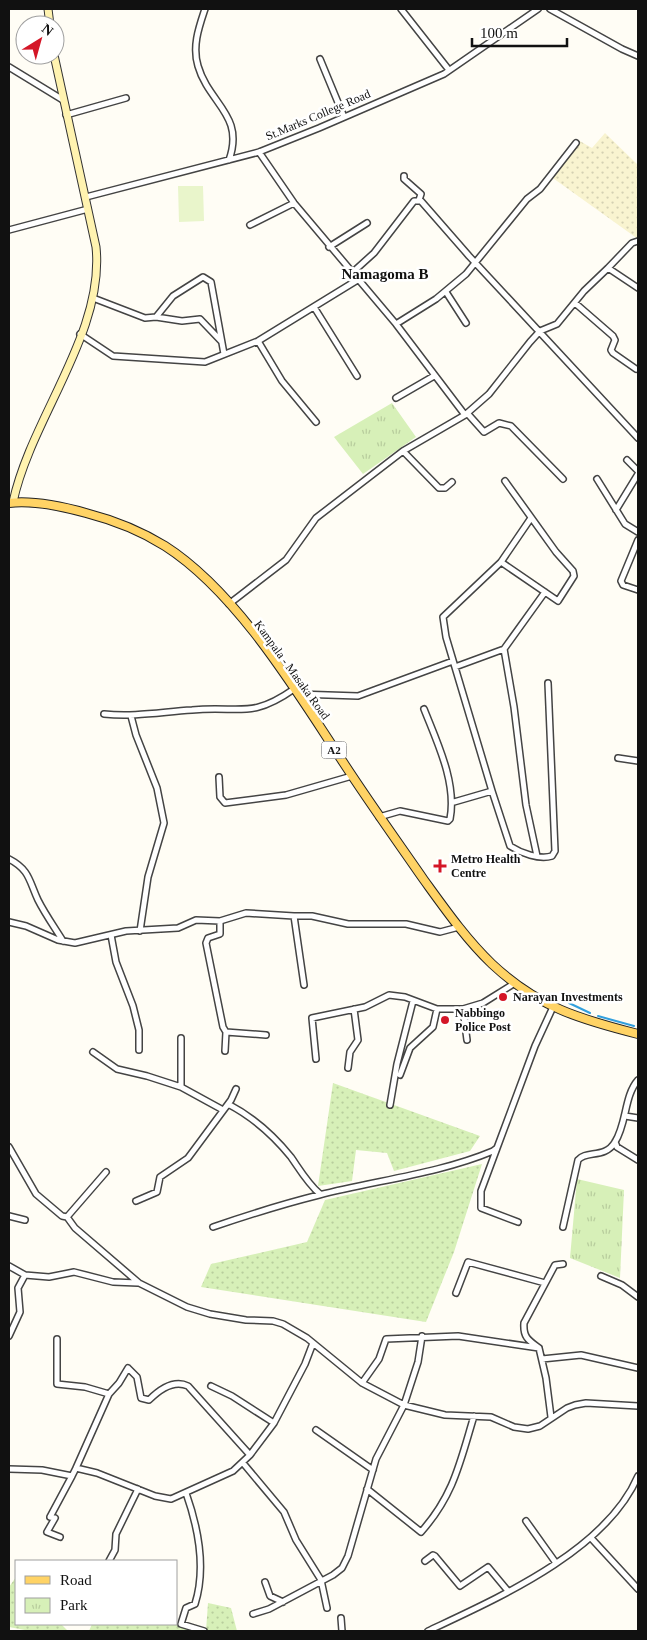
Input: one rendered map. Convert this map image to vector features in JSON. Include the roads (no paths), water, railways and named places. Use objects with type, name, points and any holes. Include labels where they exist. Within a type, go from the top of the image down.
[{"type":"main road","points":[[11,502],[26,456],[80,334],[93,298],[98,266],[86,197],[56,65]]},
{"type":"main road","name":"Kampala - Masaka Road","points":[[11,502],[71,509],[120,524],[166,546],[190,565],[229,604],[296,692],[379,817],[459,927],[493,965],[515,983],[553,1008],[592,1022],[638,1034]]},
{"type":"street","points":[[205,9],[196,43],[198,64],[206,82],[232,126],[235,141],[229,160]]},
{"type":"street","points":[[401,9],[449,70]]},
{"type":"street","name":"St.Marks College Road","points":[[86,197],[259,152],[433,80],[538,9]]},
{"type":"street","points":[[550,9],[638,56]]},
{"type":"street","points":[[320,59],[344,117]]},
{"type":"street","points":[[9,67],[63,100]]},
{"type":"street","points":[[66,115],[126,98]]},
{"type":"street","points":[[396,324],[446,292],[466,274],[527,199],[540,189],[576,143]]},
{"type":"street","points":[[259,152],[294,203],[329,247],[353,272],[396,324],[434,376],[466,414],[484,432],[499,423],[511,426],[563,479]]},
{"type":"street","points":[[404,176],[404,179],[421,194],[419,200]]},
{"type":"street","points":[[419,200],[638,438]]},
{"type":"street","points":[[353,272],[374,253],[414,201],[419,200]]},
{"type":"street","points":[[250,225],[294,203]]},
{"type":"street","points":[[9,230],[24,228],[88,208]]},
{"type":"street","points":[[329,247],[366,223]]},
{"type":"street","points":[[229,604],[286,560],[316,518],[403,451],[466,414],[489,394],[540,331],[558,324],[575,303],[632,243],[638,241]]},
{"type":"street","points":[[608,268],[638,288]]},
{"type":"street","points":[[156,316],[173,296],[203,277],[211,282],[224,354]]},
{"type":"street","points":[[80,334],[113,356],[188,360],[196,363],[258,341],[358,279]]},
{"type":"street","points":[[446,292],[466,324]]},
{"type":"street","points":[[93,298],[145,318],[156,316],[182,321],[200,319],[222,342]]},
{"type":"street","points":[[575,303],[613,336],[615,340],[611,350],[636,369]]},
{"type":"street","points":[[314,307],[357,376]]},
{"type":"street","points":[[258,341],[282,381],[316,422]]},
{"type":"street","points":[[396,398],[434,376]]},
{"type":"street","points":[[403,451],[440,488],[445,488],[452,482]]},
{"type":"street","points":[[616,510],[638,473],[627,460]]},
{"type":"street","points":[[597,479],[627,526],[638,532]]},
{"type":"street","points":[[501,562],[559,601],[574,574],[505,482]]},
{"type":"street","points":[[531,518],[501,562],[443,617],[443,625],[508,843],[521,852],[549,857],[555,851],[548,683]]},
{"type":"street","points":[[638,540],[621,581],[623,585],[638,590]]},
{"type":"street","points":[[455,667],[504,649],[545,592]]},
{"type":"street","points":[[504,649],[514,707],[526,804],[537,856]]},
{"type":"street","points":[[104,714],[131,716],[193,709],[249,710],[268,705],[296,692],[317,696],[358,696],[453,661]]},
{"type":"street","points":[[307,708],[317,696]]},
{"type":"street","points":[[379,817],[400,811],[448,821],[450,819],[454,802],[440,748],[424,709]]},
{"type":"street","points":[[131,716],[136,735],[157,788],[164,822],[148,877],[140,930]]},
{"type":"street","points":[[618,758],[638,761]]},
{"type":"street","points":[[220,777],[220,797],[226,803],[286,795],[352,776]]},
{"type":"street","points":[[454,802],[492,791]]},
{"type":"street","points":[[9,859],[18,864],[27,874],[38,900],[64,941]]},
{"type":"street","points":[[9,922],[75,943],[140,930],[178,928],[203,919],[220,921],[246,913],[312,916],[348,924],[406,924],[440,932],[459,927]]},
{"type":"street","points":[[294,916],[304,985]]},
{"type":"street","points":[[220,921],[220,934],[208,938],[206,943],[221,1021],[226,1032],[225,1051]]},
{"type":"street","points":[[111,935],[116,962],[133,1006],[139,1030],[140,1050]]},
{"type":"street","points":[[316,1059],[312,1018],[354,1009],[390,995],[437,1009],[463,1009],[483,1003],[515,983]]},
{"type":"street","points":[[390,1105],[397,1064],[413,1001]]},
{"type":"street","points":[[518,1222],[481,1208],[481,1191],[535,1046],[553,1008]]},
{"type":"street","points":[[348,1068],[350,1052],[358,1040],[354,1009]]},
{"type":"street","points":[[400,1075],[410,1048],[433,1027],[437,1009]]},
{"type":"street","points":[[463,1009],[467,1040]]},
{"type":"street","points":[[226,1032],[266,1035]]},
{"type":"street","points":[[181,1038],[181,1087]]},
{"type":"street","points":[[93,1052],[117,1069],[181,1087],[223,1110]]},
{"type":"street","points":[[563,1227],[578,1160],[583,1156],[598,1155],[608,1151],[615,1142],[625,1116],[631,1090],[638,1080]]},
{"type":"street","points":[[136,1201],[157,1192],[160,1177],[188,1158],[228,1104],[236,1089]]},
{"type":"street","points":[[228,1104],[260,1126],[289,1156],[309,1183],[320,1194]]},
{"type":"street","points":[[625,1116],[638,1118]]},
{"type":"street","points":[[615,1142],[617,1147],[638,1160]]},
{"type":"street","points":[[9,1147],[36,1194],[62,1216],[67,1217],[75,1228],[139,1283],[187,1307],[210,1314],[246,1320],[273,1320],[289,1327],[313,1343],[362,1383],[404,1405],[445,1415],[492,1417],[514,1427],[528,1429],[540,1426],[567,1408],[586,1403],[638,1406]]},
{"type":"street","points":[[213,1227],[320,1194],[468,1161],[497,1148]]},
{"type":"street","points":[[67,1217],[106,1172]]},
{"type":"street","points":[[9,1216],[25,1220]]},
{"type":"street","points":[[456,1293],[468,1262],[545,1283]]},
{"type":"street","points":[[551,1417],[539,1348],[527,1339],[523,1333],[524,1323],[555,1265],[563,1264]]},
{"type":"street","points":[[9,1266],[25,1276],[49,1277],[74,1272],[112,1282],[139,1283]]},
{"type":"street","points":[[9,1336],[20,1312],[18,1288],[25,1276]]},
{"type":"street","points":[[602,1276],[622,1285],[638,1297]]},
{"type":"street","points":[[253,1614],[283,1602],[342,1568],[347,1558],[376,1459],[404,1405],[418,1362],[422,1336]]},
{"type":"street","points":[[362,1383],[379,1359],[386,1339],[458,1336],[539,1348]]},
{"type":"street","points":[[57,1339],[57,1384],[85,1387],[109,1394]]},
{"type":"street","points":[[76,1468],[97,1472],[165,1499],[171,1499],[186,1493],[233,1471],[250,1455],[274,1423],[305,1364],[313,1343]]},
{"type":"street","points":[[542,1359],[581,1355],[638,1368]]},
{"type":"street","points":[[60,1536],[47,1532],[55,1518],[50,1517],[76,1468],[109,1394],[119,1383],[128,1368],[137,1377],[141,1398],[149,1400],[162,1388],[178,1383],[184,1384],[250,1455]]},
{"type":"street","points":[[211,1386],[232,1396],[274,1423]]},
{"type":"street","points":[[367,1489],[421,1532],[454,1484],[474,1416]]},
{"type":"street","points":[[316,1430],[374,1470]]},
{"type":"street","points":[[243,1463],[284,1512],[296,1540],[321,1580],[327,1608]]},
{"type":"street","points":[[9,1469],[42,1470],[72,1476]]},
{"type":"street","points":[[428,1631],[508,1591],[556,1563],[591,1538],[629,1495],[638,1476]]},
{"type":"street","points":[[110,1560],[115,1550],[116,1534],[138,1489]]},
{"type":"street","points":[[186,1493],[195,1523],[200,1578],[195,1604],[186,1608],[181,1624],[203,1631]]},
{"type":"street","points":[[526,1522],[556,1563]]},
{"type":"street","points":[[591,1538],[638,1589]]},
{"type":"street","points":[[425,1561],[433,1555],[435,1556],[460,1586],[488,1567],[508,1591]]},
{"type":"street","points":[[265,1582],[270,1596],[283,1602]]},
{"type":"street","points":[[341,1618],[342,1631]]},
{"type":"waterway","points":[[569,1003],[590,1013]]},
{"type":"waterway","points":[[598,1016],[634,1026]]},
{"type":"place","name":"Metro Health Centre","points":[[440,866]]},
{"type":"place","name":"Narayan Investments","points":[[503,997]]},
{"type":"place","name":"Nabbingo Police Post","points":[[445,1020]]},
{"type":"district","name":"Namagoma B","points":[[385,274]]}]
